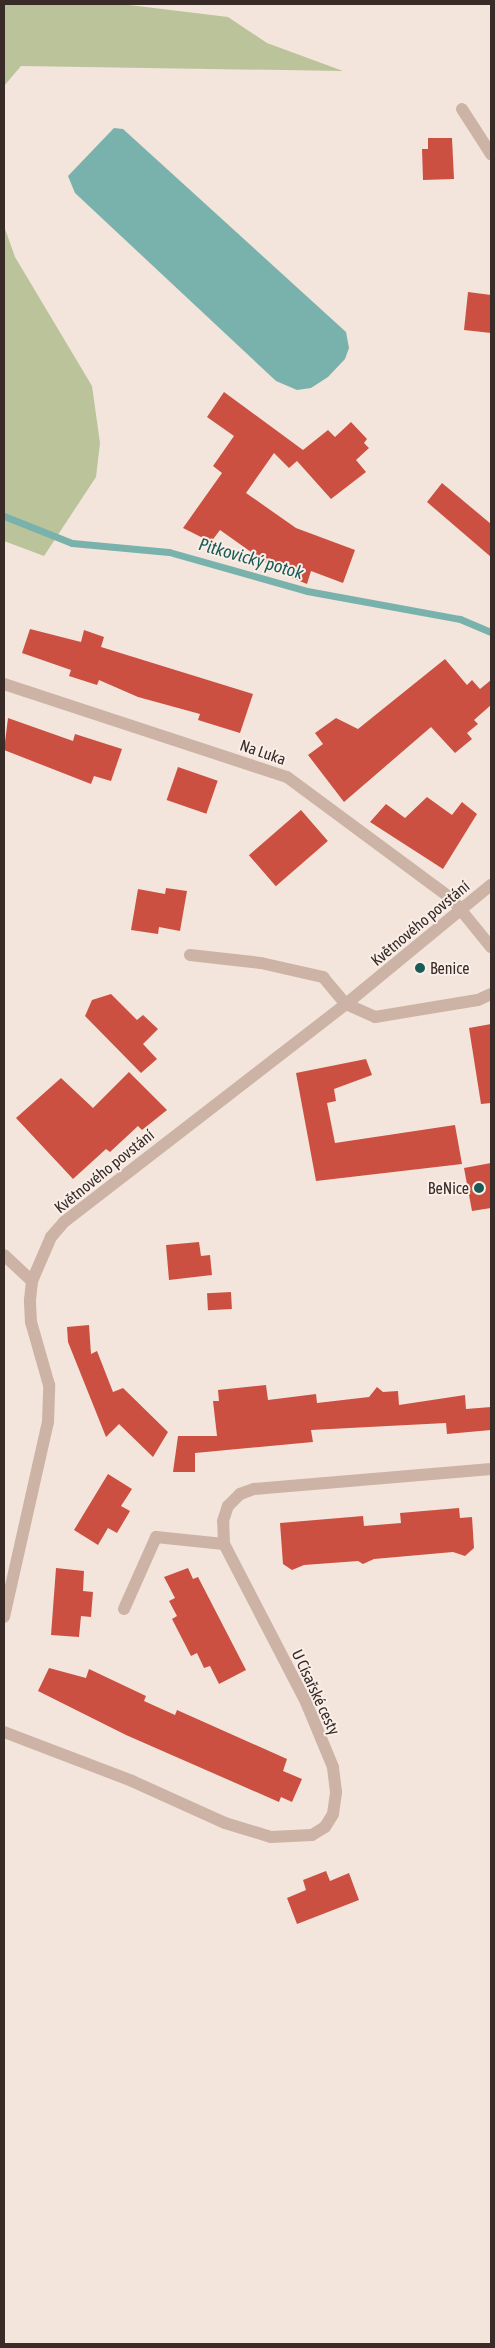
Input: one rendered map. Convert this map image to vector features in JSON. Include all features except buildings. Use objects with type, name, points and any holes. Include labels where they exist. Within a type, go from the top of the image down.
[{"type":"street","points":[[462,110],[491,154]]},
{"type":"street","name":"Na Luka","points":[[4,684],[286,777],[440,889],[461,910],[491,947]]},
{"type":"street","name":"Květnového povstání","points":[[4,1617],[50,1409],[44,1363],[31,1322],[32,1281],[43,1250],[64,1222],[346,1004],[491,885]]},
{"type":"street","points":[[190,955],[261,964],[323,978],[346,1004],[387,1018],[478,1000],[491,994]]},
{"type":"street","points":[[4,1254],[32,1281]]},
{"type":"street","name":"U Císařské cesty","points":[[4,1732],[132,1781],[225,1824],[271,1837],[296,1838],[324,1827],[333,1814],[336,1792],[333,1767],[306,1702],[224,1544],[222,1521],[228,1506],[240,1494],[254,1489],[491,1469]]},
{"type":"street","points":[[124,1609],[156,1537],[224,1544]]},
{"type":"green space","points":[[4,4],[121,4],[228,17],[267,43],[343,71],[21,66],[4,86]]},
{"type":"green space","points":[[4,226],[15,257],[92,386],[100,443],[96,477],[44,556],[4,541]]},
{"type":"water","points":[[114,128],[123,129],[346,332],[349,348],[345,359],[328,377],[311,388],[297,390],[276,381],[75,193],[68,176]]},
{"type":"waterway","name":"Pitkovický potok","points":[[4,516],[72,543],[169,552],[307,591],[460,619],[491,632]]},
{"type":"place","name":"Benice","points":[[420,968]]},
{"type":"place","name":"BeNice","points":[[479,1188]]}]
